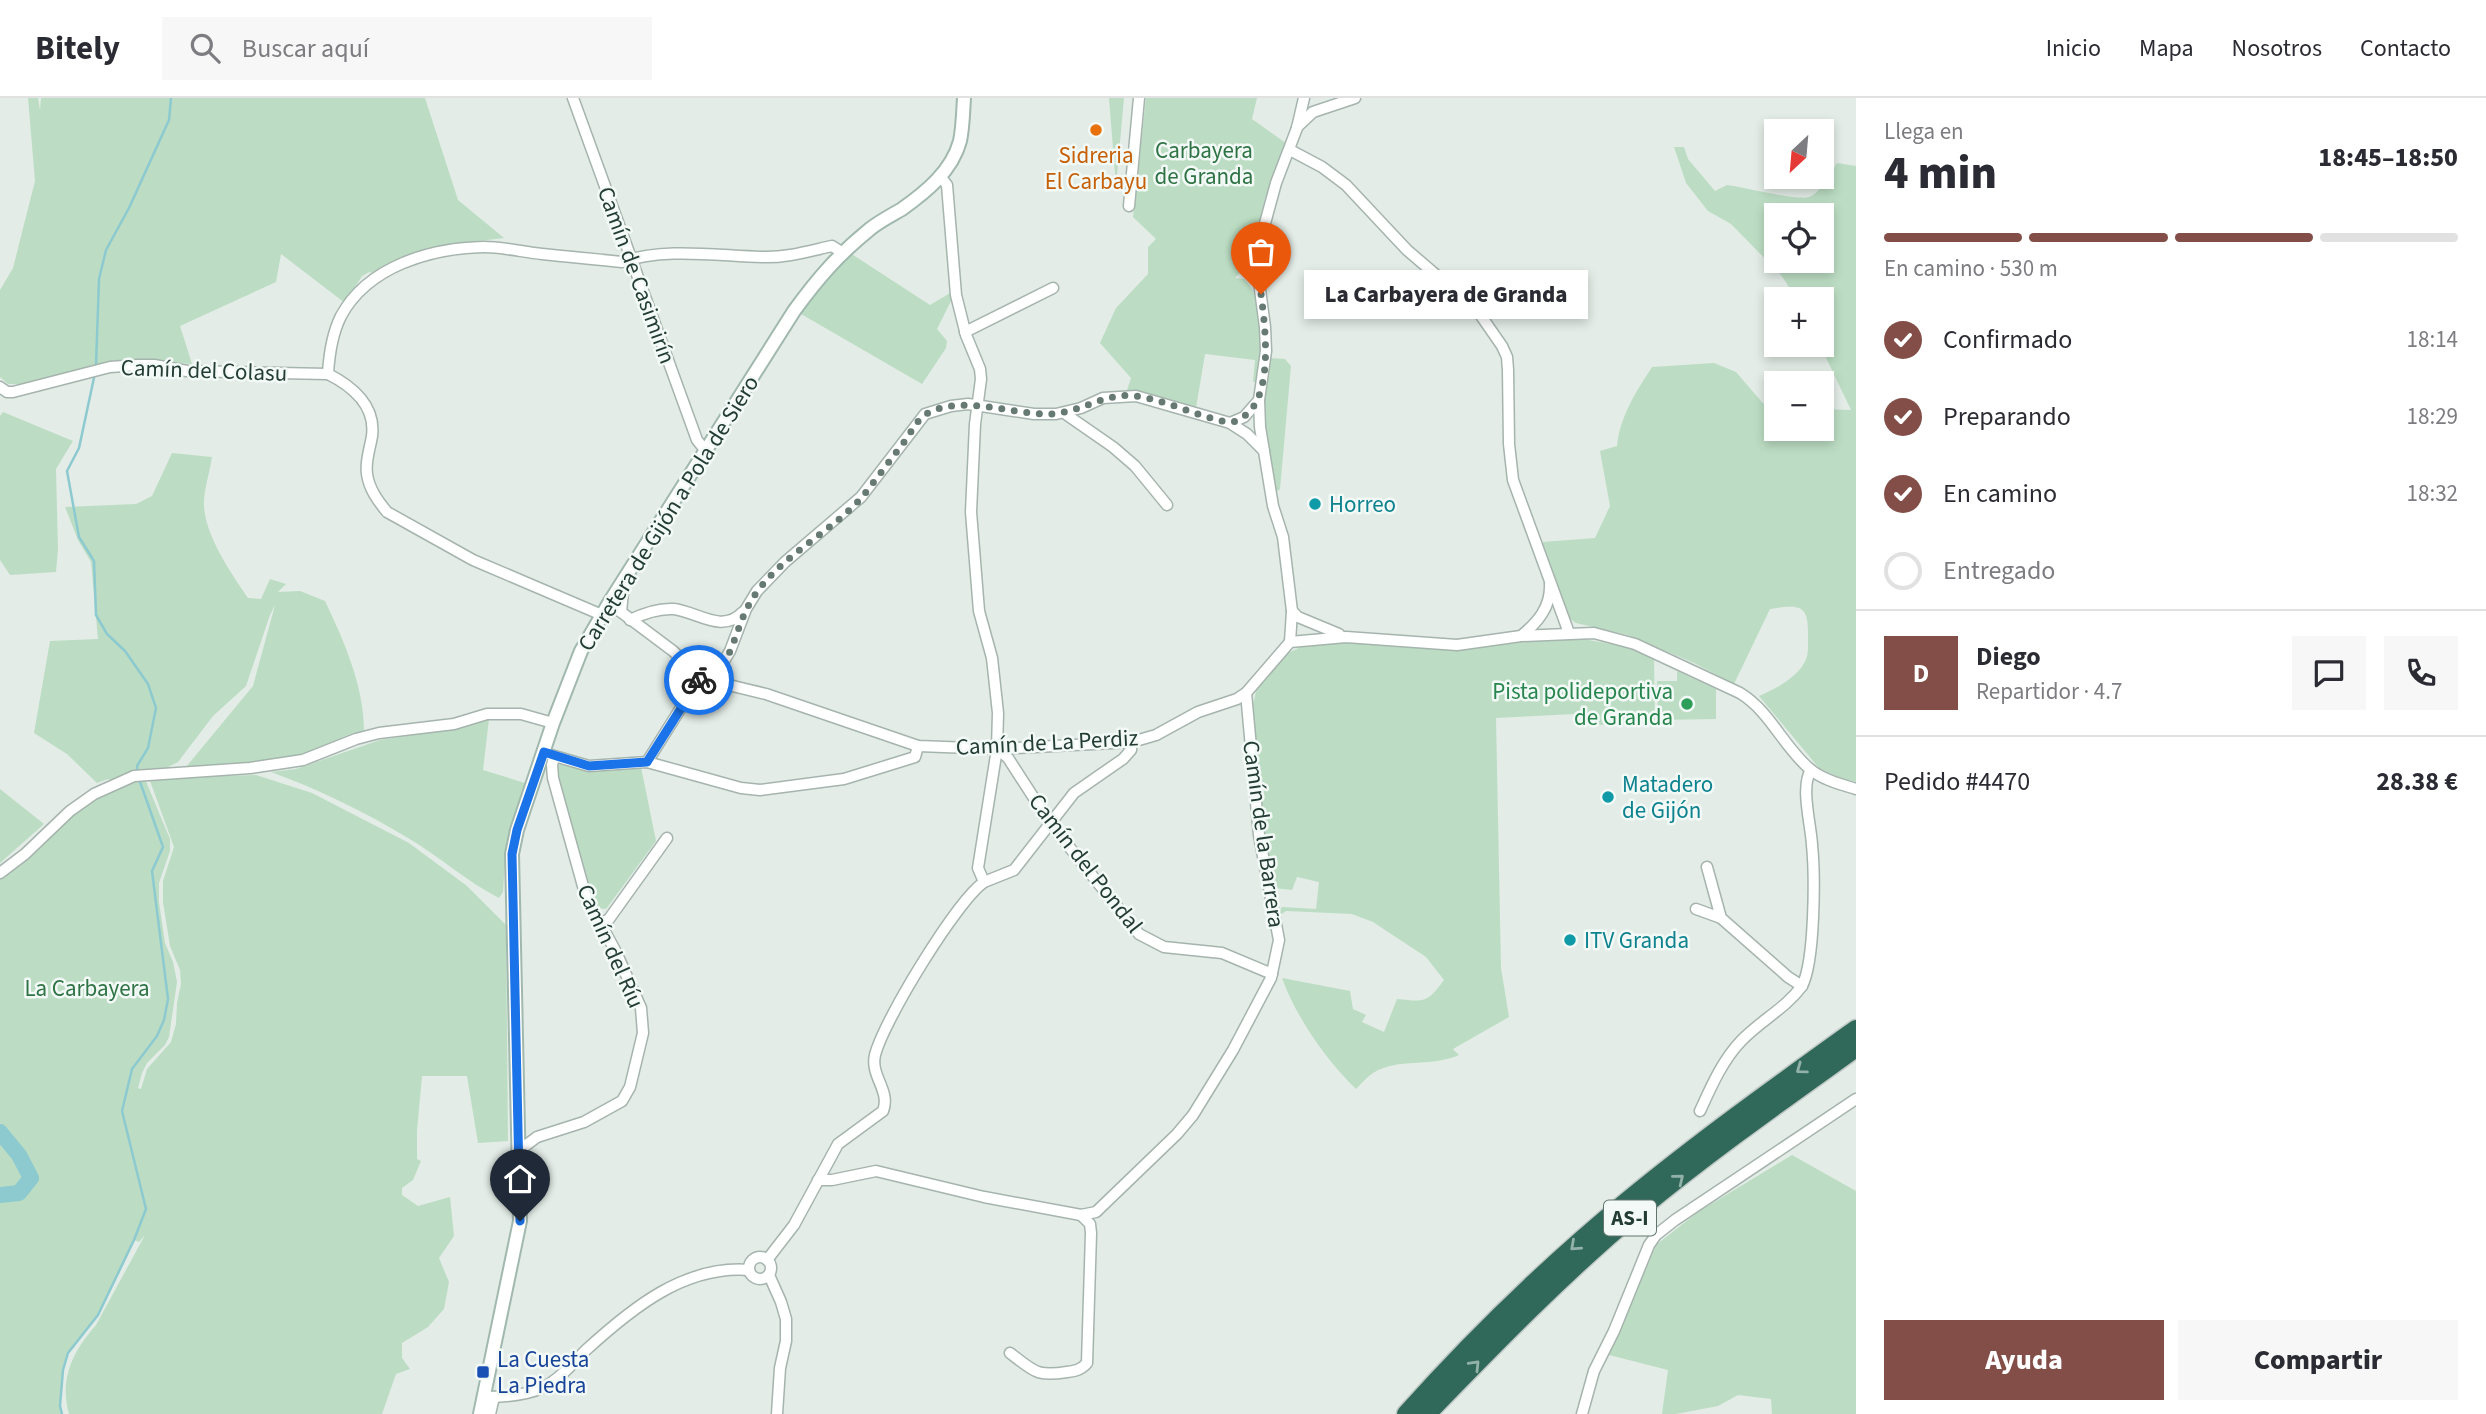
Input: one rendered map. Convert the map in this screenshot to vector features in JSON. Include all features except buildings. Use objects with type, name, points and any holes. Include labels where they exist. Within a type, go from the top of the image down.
[{"type":"highway","name":"AS-I","points":[[1406,1414],[1519,1297],[1626,1202],[1691,1149],[1856,1029]]},
{"type":"highway","name":"AS-I","points":[[1427,1414],[1531,1307],[1638,1211],[1702,1160],[1856,1048]]},
{"type":"street","name":"Camín de Casimirín","points":[[573,98],[697,440],[705,450]]},
{"type":"street","name":"Carretera de Gijón a Pola de Siero","points":[[480,1414],[489,1397],[520,1221],[512,854],[517,830],[549,755],[553,723],[581,651],[609,603],[794,311],[823,271],[873,226],[923,194],[940,176],[951,161],[960,139],[964,98]]},
{"type":"street","points":[[1129,206],[1139,98]]},
{"type":"street","points":[[1304,98],[1297,128],[1276,183],[1264,227],[1264,251],[1259,282],[1266,351],[1259,400],[1273,506],[1283,537],[1292,611],[1290,642],[1346,637],[1457,645],[1521,636],[1569,633],[1594,634],[1635,644],[1757,703],[1811,770],[1830,781],[1856,789]]},
{"type":"street","points":[[1297,128],[1313,112],[1354,98]]},
{"type":"street","points":[[1290,150],[1322,167],[1346,186],[1408,250],[1477,310],[1502,346],[1507,357],[1509,444],[1513,480],[1569,633]]},
{"type":"street","points":[[940,176],[947,185],[954,278],[965,332],[980,369],[981,379],[971,512],[979,611],[992,658],[997,693],[997,749],[978,868],[984,882]]},
{"type":"street","points":[[602,615],[474,560],[387,512],[373,492],[367,475],[366,462],[372,428],[368,408],[351,388],[328,373],[339,323],[346,309],[367,286],[401,263],[437,251],[486,247],[622,262],[637,256],[780,256],[832,246],[843,253]]},
{"type":"street","points":[[965,332],[1053,288]]},
{"type":"street","name":"Camín del Colasu","points":[[0,387],[7,392],[13,392],[92,371],[154,365],[187,371],[328,373]]},
{"type":"street","points":[[630,620],[648,612],[676,610],[710,622],[726,622],[739,616],[769,577],[861,497],[925,414],[951,406],[968,404],[1034,414],[1063,413],[1104,398],[1136,396],[1230,423],[1247,433],[1264,451]]},
{"type":"street","points":[[1230,423],[1244,417],[1259,400]]},
{"type":"street","points":[[1063,413],[1128,460],[1167,505]]},
{"type":"street","points":[[621,612],[625,578]]},
{"type":"street","points":[[1521,636],[1544,612],[1549,600],[1550,580]]},
{"type":"street","name":"Camín de La Perdiz","points":[[609,603],[673,651],[701,676],[766,694],[918,746],[997,749],[1132,742],[1156,735],[1198,712],[1237,699],[1246,693],[1290,642]]},
{"type":"street","points":[[712,681],[730,651],[746,609]]},
{"type":"street","points":[[1292,611],[1298,617],[1346,637]]},
{"type":"street","points":[[647,762],[701,676]]},
{"type":"street","name":"Camín de la Barrera","points":[[1081,1215],[1096,1212],[1177,1134],[1193,1115],[1233,1050],[1267,989],[1272,974],[1279,940],[1259,835],[1246,693]]},
{"type":"street","points":[[0,873],[25,854],[70,811],[94,794],[137,775],[218,771],[303,761],[356,739],[379,733],[454,724],[488,714],[521,714],[553,723]]},
{"type":"street","points":[[767,1260],[794,1225],[838,1144],[883,1111],[886,1098],[876,1077],[874,1062],[880,1042],[912,982],[949,923],[984,882],[1014,870],[1074,793],[1123,759],[1131,750],[1132,742]]},
{"type":"street","points":[[549,755],[589,766],[647,762],[741,788],[776,789],[844,779],[915,757],[918,746]]},
{"type":"street","name":"Camín del Pondal","points":[[997,749],[1008,758],[1049,823],[1119,911],[1146,940],[1164,947],[1222,953],[1272,974]]},
{"type":"street","name":"Camín del Ríu","points":[[517,1152],[537,1137],[584,1122],[617,1105],[630,1087],[642,1043],[641,1008],[586,897],[549,755]]},
{"type":"street","points":[[1700,1111],[1726,1060],[1742,1040],[1791,1001],[1802,985],[1809,965],[1814,879],[1806,790],[1811,770]]},
{"type":"street","points":[[601,924],[609,919],[667,838]]},
{"type":"street","points":[[1707,867],[1721,918]]},
{"type":"street","points":[[1696,909],[1721,918],[1788,977],[1802,985]]},
{"type":"street","points":[[1582,1414],[1594,1371],[1614,1331],[1649,1245],[1656,1235],[1856,1099]]},
{"type":"street","points":[[818,1180],[832,1180],[876,1171],[984,1197],[1081,1215],[1090,1224],[1091,1233],[1087,1363],[1077,1370],[1046,1376],[1037,1373],[1010,1353]]},
{"type":"street","points":[[749,1270],[753,1260],[760,1257],[771,1265],[769,1275],[786,1319],[777,1414]]},
{"type":"street","points":[[490,1414],[489,1397],[515,1395],[545,1387],[650,1298],[675,1283],[731,1268],[749,1270],[755,1279],[769,1275]]},
{"type":"green space","points":[[28,98],[38,98],[40,110],[41,98],[425,98],[458,200],[504,238],[461,243],[376,274],[369,272],[362,276],[345,303],[281,254],[276,282],[180,326],[192,364],[116,360],[28,384],[8,384],[0,377],[0,290],[13,268],[35,181]]},
{"type":"green space","points":[[1109,98],[1124,98],[1116,186]]},
{"type":"green space","name":"Carbayera de Granda","points":[[1146,98],[1257,98],[1252,119],[1287,144],[1265,198],[1258,228],[1260,251],[1235,278],[1244,279],[1251,288],[1259,313],[1258,381],[1253,382],[1255,360],[1205,354],[1196,408],[1127,390],[1131,378],[1100,343],[1116,308],[1148,274],[1148,247],[1156,239],[1133,217]]},
{"type":"green space","points":[[1674,147],[1684,147],[1688,159],[1715,191],[1727,185],[1809,197],[1819,189],[1834,189],[1834,168],[1837,163],[1856,166],[1856,782],[1819,768],[1759,696],[1789,679],[1805,662],[1808,652],[1808,628],[1805,613],[1801,609],[1770,609],[1734,684],[1694,663],[1628,635],[1576,623],[1570,619],[1542,542],[1595,538],[1610,506],[1600,451],[1617,446],[1625,414],[1652,367],[1714,363],[1736,372],[1764,405],[1764,441],[1834,441],[1834,409],[1851,410],[1826,357],[1834,357],[1834,287],[1789,287],[1779,273],[1834,273],[1834,203],[1764,203],[1764,258],[1731,224],[1708,211],[1686,183]]},
{"type":"green space","points":[[850,253],[930,305],[952,292],[953,297],[937,329],[947,341],[946,348],[922,384],[801,314],[821,285]]},
{"type":"green space","points":[[1268,358],[1285,359],[1291,366],[1280,489],[1276,492],[1264,420]]},
{"type":"green space","points":[[3,412],[73,441],[56,469],[56,572],[10,575],[0,560],[0,416]]},
{"type":"green space","name":"La Carbayera","points":[[172,453],[212,457],[204,500],[208,525],[219,552],[248,598],[261,599],[270,579],[286,584],[278,592],[300,591],[325,601],[357,681],[364,731],[292,757],[186,767],[253,686],[275,605],[246,686],[213,716],[178,762],[145,779],[170,839],[170,851],[159,883],[159,902],[165,943],[177,982],[169,1037],[165,1045],[147,1063],[138,1088],[141,1089],[147,1069],[171,1042],[181,984],[180,970],[170,946],[163,902],[163,881],[174,847],[149,778],[256,775],[312,793],[409,843],[467,886],[506,925],[508,1141],[478,1143],[467,1076],[422,1076],[417,1131],[417,1159],[421,1161],[413,1180],[402,1188],[402,1195],[418,1206],[450,1197],[454,1236],[439,1258],[449,1282],[444,1309],[428,1327],[402,1343],[402,1358],[410,1369],[396,1374],[382,1414],[69,1414],[66,1389],[70,1366],[96,1325],[145,1235],[139,1242],[134,1240],[98,1315],[68,1353],[63,1370],[60,1406],[62,1414],[0,1414],[0,873],[70,811],[116,782],[108,779],[97,783],[67,754],[34,733],[50,641],[98,639],[91,562],[78,540],[65,507],[136,504],[152,496]]},
{"type":"green space","points":[[1571,637],[1629,647],[1654,658],[1655,724],[1595,725],[1595,713],[1496,718],[1501,968],[1509,1017],[1453,1049],[1459,1055],[1437,1061],[1383,1068],[1356,1089],[1313,1037],[1295,1008],[1282,978],[1350,991],[1353,1009],[1366,1015],[1362,1022],[1384,1032],[1397,999],[1425,999],[1444,980],[1426,957],[1373,922],[1352,914],[1286,911],[1280,915],[1282,907],[1316,909],[1319,882],[1297,877],[1292,890],[1274,888],[1264,840],[1253,704],[1257,688],[1288,653],[1305,645],[1356,642],[1451,650]]},
{"type":"green space","name":"Pista polideportiva de Granda","points":[[1677,671],[1716,689],[1716,719],[1658,720],[1657,681],[1677,681]]},
{"type":"green space","points":[[489,719],[483,770],[525,783],[506,844],[503,892],[499,898],[420,845],[375,819],[324,793],[271,772],[296,769],[380,740]]},
{"type":"green space","points":[[560,764],[589,772],[641,767],[656,841],[606,909],[596,908],[588,888],[556,767]]},
{"type":"green space","points":[[0,789],[44,824],[0,863]]},
{"type":"green space","points":[[1792,1155],[1856,1191],[1856,1414],[1772,1414],[1771,1399],[1738,1395],[1718,1406],[1662,1414],[1668,1370],[1609,1355],[1656,1245],[1698,1212]]},
{"type":"waterway","points":[[96,366],[99,279],[106,250],[129,208],[169,120],[171,98]]},
{"type":"waterway","points":[[95,373],[79,448],[67,471],[79,537],[94,561],[96,615],[107,634],[125,651],[148,684],[156,708],[148,748],[137,766],[138,773]]},
{"type":"waterway","points":[[62,1414],[60,1406],[63,1370],[68,1353],[98,1315],[146,1209],[122,1111],[132,1069],[157,1036],[164,1020],[168,999],[152,871],[163,847],[139,779]]},
{"type":"waterway","points":[[0,1132],[19,1155],[31,1178],[19,1193],[0,1195]]},
{"type":"way so far","points":[[699,680],[701,676],[712,681],[730,651],[746,609],[757,591],[785,562],[848,511],[925,414],[968,404],[1034,414],[1056,414],[1081,408],[1104,398],[1136,396],[1230,423],[1244,417],[1259,400],[1265,354],[1261,294]]},
{"type":"place","name":"Sidreria El Carbayu","points":[[1096,130]]},
{"type":"place","name":"La Carbayera de Granda","points":[[1261,294]]},
{"type":"place","name":"Horreo","points":[[1315,504]]},
{"type":"place","name":"Pista polideportiva de Granda","points":[[1687,704]]},
{"type":"place","name":"Matadero de Gijón","points":[[1608,797]]},
{"type":"place","name":"ITV Granda","points":[[1570,940]]},
{"type":"place","name":"La Cuesta La Piedra","points":[[483,1372]]},
{"type":"route","points":[[520,1221],[512,854],[517,830],[544,752],[589,766],[647,762],[699,680]]}]
